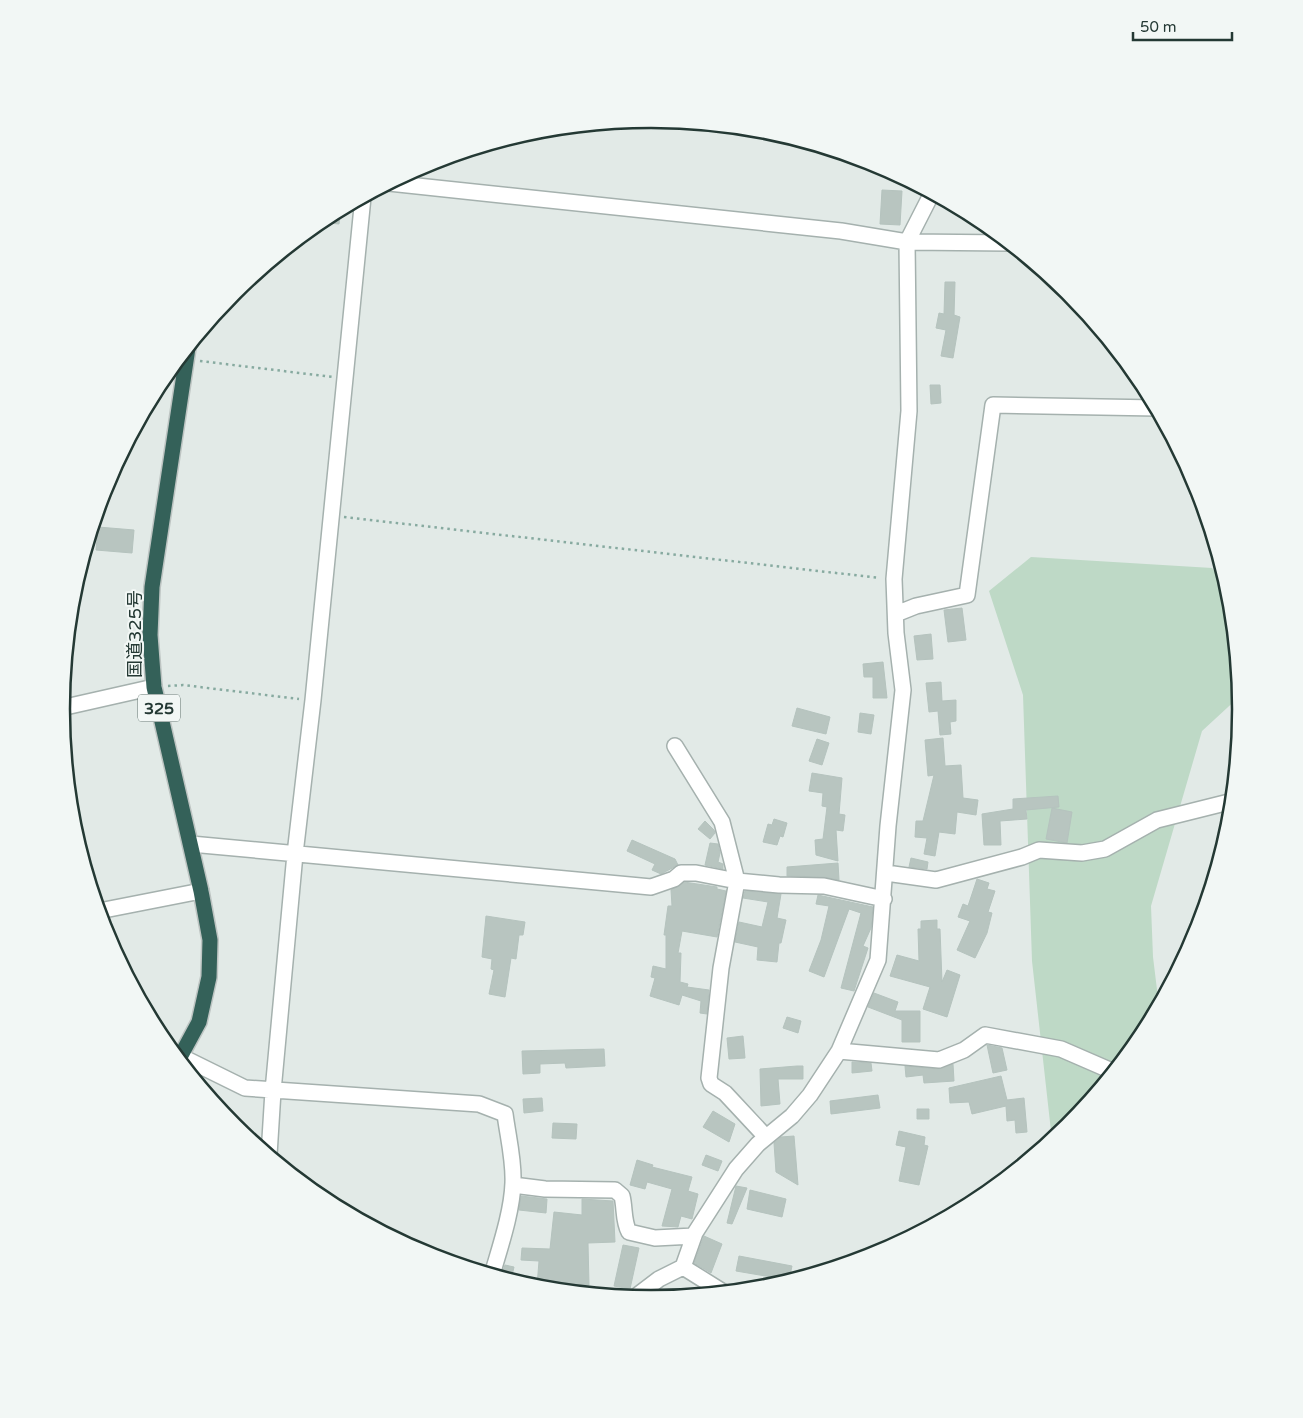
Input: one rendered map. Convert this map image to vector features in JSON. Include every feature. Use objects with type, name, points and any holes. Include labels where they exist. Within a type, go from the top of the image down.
[{"type":"highway","name":"国道325号","points":[[181,1051],[198,1022],[209,977],[210,940],[191,844],[154,687],[150,635],[152,587],[183,365]]},
{"type":"street","points":[[400,184],[841,231],[907,242],[997,242]]},
{"type":"street","points":[[645,1290],[659,1279],[683,1267],[694,1236],[736,1169],[766,1137],[792,1116],[810,1095],[839,1051],[878,960],[889,817],[903,690],[896,633],[894,579],[910,411],[907,242],[929,198]]},
{"type":"street","points":[[269,1147],[272,1091],[295,854],[313,700],[330,515],[363,204]]},
{"type":"street","points":[[896,614],[916,606],[967,595],[993,404],[1149,408]]},
{"type":"street","points":[[70,706],[154,687]]},
{"type":"street","points":[[675,746],[722,822],[737,881],[724,952],[708,1078],[711,1084],[725,1093],[766,1137]]},
{"type":"street","points":[[886,873],[936,880],[1022,857],[1039,850],[1082,853],[1105,850],[1156,820],[1225,803]]},
{"type":"street","points":[[191,844],[650,887],[674,878],[681,873],[696,873],[737,881],[778,885],[824,886],[884,899]]},
{"type":"street","points":[[106,910],[201,890]]},
{"type":"street","points":[[839,1051],[939,1060],[964,1050],[985,1035],[1061,1049],[1108,1069]]},
{"type":"street","points":[[190,1062],[244,1088],[479,1104],[505,1114],[512,1160],[513,1185],[502,1244],[494,1269]]},
{"type":"street","points":[[513,1185],[545,1189],[615,1190],[622,1196],[626,1210],[624,1224],[629,1232],[655,1238],[694,1236]]},
{"type":"street","points":[[683,1267],[715,1287]]},
{"type":"path","points":[[189,356],[344,379]]},
{"type":"path","points":[[330,515],[894,579]]},
{"type":"path","points":[[154,687],[183,685],[313,700]]},
{"type":"green space","points":[[1031,557],[1212,568],[1217,575],[1228,633],[1233,703],[1202,731],[1151,906],[1153,957],[1158,995],[1113,1063],[1089,1092],[1051,1131],[1032,961],[1023,695],[989,591]]},
{"type":"building","points":[[882,190],[902,191],[900,225],[880,224]]},
{"type":"building","points":[[340,219],[339,224],[332,223]]},
{"type":"building","points":[[945,282],[955,282],[954,315],[960,317],[953,358],[941,356],[946,330],[936,328],[939,313],[944,314]]},
{"type":"building","points":[[930,385],[940,385],[941,403],[931,404]]},
{"type":"building","points":[[99,527],[134,530],[132,553],[96,550]]},
{"type":"building","points":[[962,608],[966,640],[948,642],[944,610]]},
{"type":"building","points":[[931,634],[933,659],[917,660],[914,636]]},
{"type":"building","points":[[883,662],[887,698],[873,698],[873,677],[864,677],[863,664]]},
{"type":"building","points":[[941,682],[942,701],[956,700],[956,721],[950,722],[951,734],[940,735],[938,711],[929,712],[926,683]]},
{"type":"building","points":[[797,708],[830,717],[826,734],[792,726]]},
{"type":"building","points":[[860,713],[874,715],[871,734],[858,732]]},
{"type":"building","points":[[943,738],[945,766],[961,765],[963,798],[978,800],[976,815],[957,812],[955,834],[939,832],[935,856],[924,854],[927,838],[915,837],[916,821],[923,821],[934,775],[928,776],[925,740]]},
{"type":"building","points":[[817,739],[829,743],[822,765],[809,761]]},
{"type":"building","points":[[812,773],[842,778],[839,814],[845,815],[843,831],[836,830],[838,861],[816,855],[815,840],[823,839],[827,807],[822,806],[823,793],[809,791]]},
{"type":"building","points":[[1058,796],[1059,807],[1026,810],[1027,819],[1000,821],[1001,845],[984,845],[982,814],[1013,809],[1013,799]]},
{"type":"building","points":[[1052,808],[1072,812],[1067,843],[1046,839]]},
{"type":"building","points":[[774,819],[787,823],[783,837],[780,836],[777,845],[763,842],[768,824],[772,825]]},
{"type":"building","points":[[705,821],[715,833],[710,839],[698,829]]},
{"type":"building","points":[[632,840],[675,859],[678,865],[661,874],[652,870],[655,864],[627,851]]},
{"type":"building","points":[[710,843],[718,844],[720,853],[718,862],[723,864],[723,869],[705,865]]},
{"type":"building","points":[[911,858],[928,862],[927,869],[909,867]]},
{"type":"building","points":[[838,863],[839,880],[824,877],[787,876],[787,867]]},
{"type":"building","points":[[977,879],[989,883],[987,889],[995,891],[988,912],[992,913],[987,933],[975,958],[957,950],[970,921],[958,917],[963,904],[968,906]]},
{"type":"building","points":[[684,882],[717,887],[717,889],[726,891],[717,937],[682,931],[678,953],[681,953],[680,982],[688,984],[687,987],[709,990],[707,1014],[700,1013],[701,1001],[682,995],[679,1005],[650,996],[655,978],[651,977],[653,966],[666,969],[666,935],[664,935],[668,906],[672,906],[671,890]]},
{"type":"building","points":[[745,891],[781,894],[777,918],[786,920],[781,943],[779,943],[777,962],[757,960],[758,947],[735,942],[739,922],[762,927],[768,902],[743,898]]},
{"type":"building","points":[[818,895],[873,907],[871,928],[863,946],[868,948],[854,991],[841,988],[861,913],[849,909],[824,977],[809,971],[821,940],[829,906],[816,904]]},
{"type":"building","points":[[486,916],[525,922],[523,935],[519,935],[516,959],[511,958],[505,997],[489,994],[494,970],[491,969],[492,959],[482,957]]},
{"type":"building","points":[[937,920],[937,929],[940,929],[942,982],[947,970],[960,975],[947,1017],[923,1009],[930,987],[890,976],[897,955],[919,961],[918,929],[921,929],[921,921]]},
{"type":"building","points":[[874,993],[898,1002],[895,1011],[920,1011],[920,1042],[902,1042],[902,1020],[868,1007]]},
{"type":"building","points":[[787,1017],[801,1021],[798,1033],[783,1028]]},
{"type":"building","points":[[743,1036],[745,1058],[729,1059],[727,1038]]},
{"type":"building","points":[[987,1045],[1002,1048],[1007,1070],[993,1073]]},
{"type":"building","points":[[604,1049],[605,1066],[566,1068],[565,1063],[540,1064],[540,1073],[523,1074],[522,1051]]},
{"type":"building","points":[[852,1062],[871,1063],[872,1071],[852,1073]]},
{"type":"building","points":[[953,1064],[954,1081],[924,1083],[923,1075],[906,1077],[905,1066],[939,1069]]},
{"type":"building","points":[[803,1066],[803,1079],[778,1079],[780,1104],[761,1106],[760,1069]]},
{"type":"building","points":[[1001,1076],[1007,1100],[1024,1098],[1027,1132],[1016,1133],[1015,1120],[1007,1121],[1006,1106],[972,1114],[969,1102],[950,1103],[949,1088]]},
{"type":"building","points":[[878,1095],[880,1108],[831,1114],[830,1101]]},
{"type":"building","points":[[542,1098],[543,1111],[524,1113],[523,1099]]},
{"type":"building","points":[[917,1109],[929,1109],[929,1119],[917,1119]]},
{"type":"building","points":[[713,1111],[735,1124],[729,1142],[703,1127]]},
{"type":"building","points":[[553,1123],[577,1124],[576,1139],[552,1138]]},
{"type":"building","points":[[899,1131],[925,1137],[924,1145],[928,1146],[919,1185],[899,1181],[906,1147],[896,1145]]},
{"type":"building","points":[[794,1136],[798,1185],[776,1172],[774,1143],[781,1137]]},
{"type":"building","points":[[706,1155],[722,1161],[718,1171],[702,1165]]},
{"type":"building","points":[[637,1160],[653,1165],[652,1167],[692,1177],[688,1191],[698,1194],[692,1219],[681,1216],[678,1227],[662,1226],[672,1189],[647,1182],[645,1189],[630,1185]]},
{"type":"building","points":[[736,1186],[747,1188],[732,1224],[727,1223]]},
{"type":"building","points":[[750,1190],[786,1199],[782,1217],[747,1209]]},
{"type":"building","points":[[521,1196],[547,1199],[546,1213],[519,1210]]},
{"type":"building","points":[[582,1199],[613,1201],[615,1242],[588,1243],[589,1285],[571,1285],[538,1279],[539,1261],[521,1260],[522,1248],[550,1249],[554,1212],[582,1215]]},
{"type":"building","points":[[704,1236],[722,1244],[711,1273],[694,1263]]},
{"type":"building","points":[[623,1245],[639,1248],[630,1289],[614,1286]]},
{"type":"building","points":[[739,1256],[792,1266],[790,1274],[773,1277],[736,1271]]},
{"type":"building","points":[[505,1265],[514,1267],[513,1273],[503,1271]]}]
